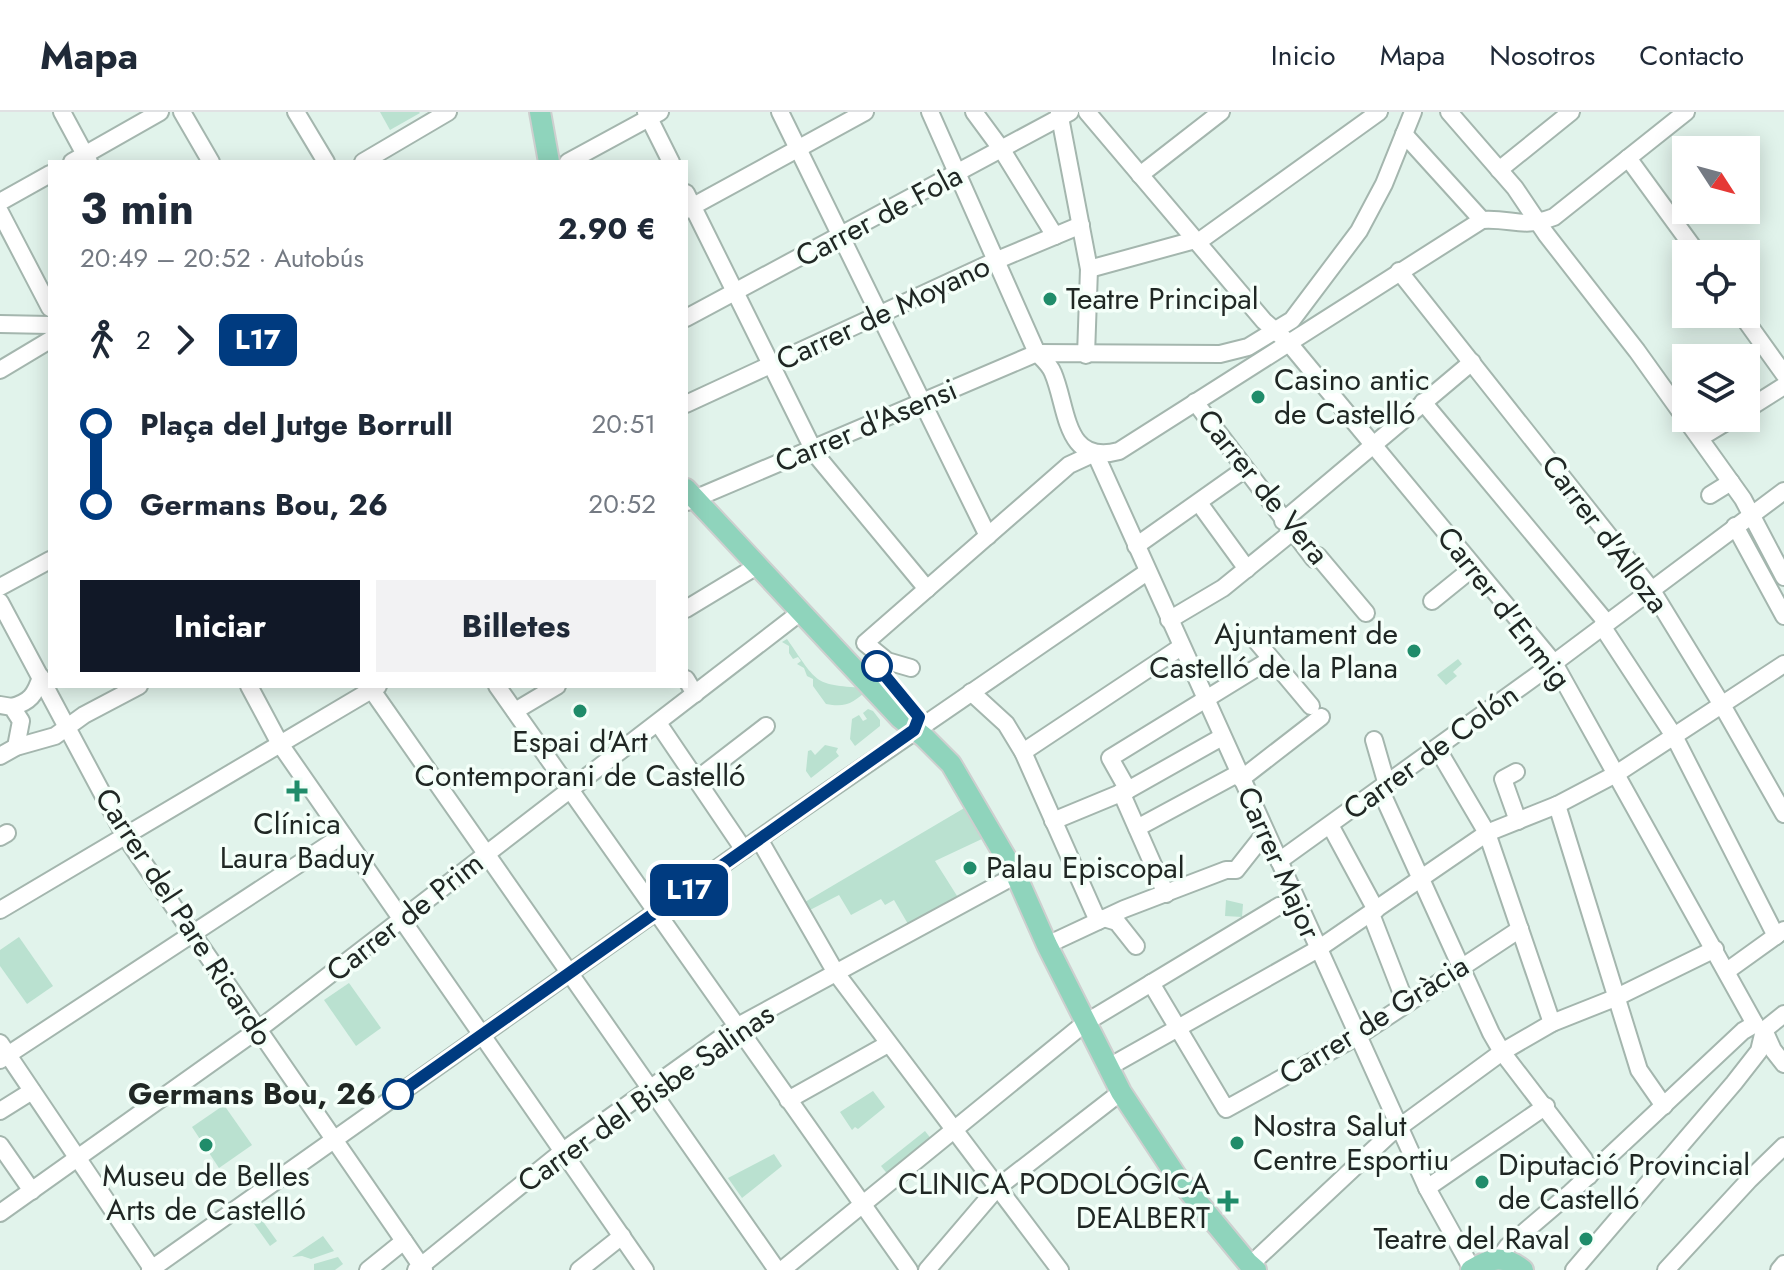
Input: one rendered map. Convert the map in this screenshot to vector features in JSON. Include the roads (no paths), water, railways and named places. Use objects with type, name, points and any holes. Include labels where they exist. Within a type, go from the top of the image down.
[{"type":"main road","points":[[540,112],[549,160]]},
{"type":"main road","points":[[689,497],[802,611],[900,718],[951,764],[1016,875],[1047,945],[1121,1092],[1177,1177],[1248,1267]]},
{"type":"main road","points":[[1471,1270],[1500,1257],[1523,1270]]},
{"type":"street","points":[[62,112],[82,159],[160,112]]},
{"type":"street","points":[[182,112],[210,160]]},
{"type":"street","points":[[296,112],[325,160]]},
{"type":"street","points":[[366,160],[448,112]]},
{"type":"street","points":[[780,112],[988,536]]},
{"type":"street","points":[[865,112],[688,203],[812,448],[927,589]]},
{"type":"street","points":[[930,112],[1037,353],[1052,369],[1070,430],[1084,449],[1103,455],[1119,451],[1239,374],[1283,336],[1359,231],[1384,184],[1413,112]]},
{"type":"street","points":[[974,112],[1002,150],[1055,236]]},
{"type":"street","name":"Carrer d'Enmig","points":[[1087,112],[1264,321],[1283,336],[1554,663],[1759,1027],[1784,1064]]},
{"type":"street","points":[[1140,175],[1197,119],[1221,112]]},
{"type":"street","points":[[1089,269],[1196,241],[1379,112]]},
{"type":"street","points":[[1449,112],[1540,222],[1700,438],[1752,514],[1784,577]]},
{"type":"street","points":[[1499,170],[1571,112]]},
{"type":"street","points":[[1037,353],[1220,354],[1283,336],[1335,315],[1482,220],[1497,219],[1528,225],[1554,217],[1686,112]]},
{"type":"street","points":[[571,160],[651,114],[670,160]]},
{"type":"street","points":[[1063,114],[1089,269],[1086,355]]},
{"type":"street","name":"Carrer de Fola","points":[[688,317],[1002,150],[1063,114]]},
{"type":"street","points":[[1404,134],[1482,220]]},
{"type":"street","points":[[1628,158],[1688,240]]},
{"type":"street","points":[[0,202],[48,175]]},
{"type":"street","points":[[0,212],[48,304]]},
{"type":"street","name":"Carrer de Moyano","points":[[688,403],[995,261],[1081,225]]},
{"type":"street","name":"Carrer d'Alloza","points":[[1399,271],[1651,589],[1784,814]]},
{"type":"street","points":[[0,324],[48,325]]},
{"type":"street","points":[[27,324],[34,350]]},
{"type":"street","points":[[1751,328],[1784,374]]},
{"type":"street","points":[[0,370],[48,341]]},
{"type":"street","name":"Carrer d'Asensi","points":[[689,497],[1037,353]]},
{"type":"street","points":[[1169,620],[1223,588],[1247,569],[1373,445],[1472,362]]},
{"type":"street","points":[[1760,401],[1784,386]]},
{"type":"street","name":"Carrer de Vera","points":[[1195,402],[1287,527],[1314,559],[1318,556],[1366,613]]},
{"type":"street","points":[[1423,402],[1604,624],[1674,736],[1780,933],[1727,971]]},
{"type":"street","points":[[1700,438],[1710,432]]},
{"type":"street","points":[[911,668],[887,661],[865,643],[1069,465],[1095,453]]},
{"type":"street","name":"Carrer Major","points":[[1095,453],[1427,1188],[1471,1270]]},
{"type":"street","points":[[1136,546],[1245,469]]},
{"type":"street","points":[[1710,495],[1731,482]]},
{"type":"street","name":"Carrer de Colón","points":[[1279,861],[1554,663],[1735,526],[1784,494]]},
{"type":"street","points":[[1199,503],[1247,569]]},
{"type":"street","points":[[1735,526],[1784,616]]},
{"type":"street","points":[[1752,556],[1760,550],[1770,549]]},
{"type":"street","points":[[0,587],[48,561]]},
{"type":"street","points":[[688,608],[757,566]]},
{"type":"street","points":[[1432,601],[1474,567]]},
{"type":"street","points":[[343,835],[3,1053],[32,1091],[151,1270],[914,730],[1147,572]]},
{"type":"street","name":"Carrer del Pare Ricardo","points":[[0,602],[125,836],[404,1241],[420,1269]]},
{"type":"street","name":"Carrer de Prim","points":[[0,1213],[258,1030],[802,611]]},
{"type":"street","points":[[1137,828],[1240,776],[1316,712],[1253,637]]},
{"type":"street","points":[[1023,752],[1181,647]]},
{"type":"street","points":[[1166,894],[1110,758],[1271,659]]},
{"type":"street","points":[[1107,1068],[1318,949],[1487,833],[1557,805],[1616,774],[1784,664]]},
{"type":"street","points":[[6,706],[27,703],[35,694],[41,677]]},
{"type":"street","points":[[688,682],[695,694]]},
{"type":"street","points":[[0,756],[16,747],[55,736],[66,726],[135,688]]},
{"type":"street","points":[[250,688],[280,744],[645,1270]]},
{"type":"street","points":[[0,910],[371,688]]},
{"type":"street","points":[[374,688],[765,1254],[780,1270],[1085,1023],[1279,906],[1299,908]]},
{"type":"street","points":[[498,688],[909,1270]]},
{"type":"street","points":[[515,711],[554,688]]},
{"type":"street","points":[[971,692],[1006,724],[1023,752],[1101,920]]},
{"type":"street","points":[[6,706],[21,721],[16,747]]},
{"type":"street","points":[[658,723],[744,850]]},
{"type":"street","points":[[696,780],[766,726]]},
{"type":"street","points":[[1053,821],[1124,791],[1222,737]]},
{"type":"street","points":[[1374,740],[1383,787],[1502,1052],[1584,1159],[1589,1176]]},
{"type":"street","points":[[1437,748],[1487,833],[1552,1023]]},
{"type":"street","points":[[1516,772],[1503,779],[1518,821]]},
{"type":"street","points":[[1557,805],[1639,1070],[1664,1106]]},
{"type":"street","points":[[1330,825],[1374,912],[1406,1004]]},
{"type":"street","points":[[1047,945],[1226,870],[1236,870],[1266,832]]},
{"type":"street","points":[[759,839],[836,973],[1060,1270]]},
{"type":"street","name":"Carrer del Bisbe Salinas","points":[[420,1269],[563,1151],[736,1027],[1016,875]]},
{"type":"street","points":[[1101,920],[1117,922],[1136,946]]},
{"type":"street","name":"Carrer de Gràcia","points":[[1178,1028],[1226,1109],[1358,1036],[1520,929]]},
{"type":"street","points":[[1248,1267],[1390,1134],[1502,1052],[1552,1023],[1615,998],[1715,949]]},
{"type":"street","points":[[1151,983],[1178,1028]]},
{"type":"street","points":[[1500,1257],[1508,1246],[1589,1176],[1743,1031],[1759,1027],[1784,1014]]},
{"type":"street","points":[[1574,1270],[1759,1051],[1759,1027]]},
{"type":"street","points":[[788,1100],[888,1044]]},
{"type":"street","points":[[0,1111],[32,1091]]},
{"type":"street","points":[[927,1270],[997,1188],[1121,1092]]},
{"type":"street","points":[[1427,1188],[1546,1106]]},
{"type":"street","points":[[0,1145],[32,1191]]},
{"type":"street","points":[[1666,1270],[1784,1146]]},
{"type":"street","points":[[579,1270],[622,1236]]},
{"type":"street","points":[[368,1270],[404,1241]]},
{"type":"street","points":[[1779,1270],[1784,1264]]},
{"type":"place","name":"Teatre Principal","points":[[1050,299]]},
{"type":"place","name":"Casino antic de Castelló","points":[[1258,397]]},
{"type":"place","name":"Ajuntament de Castelló de la Plana","points":[[1414,651]]},
{"type":"place","name":"Espai d'Art Contemporani de Castelló","points":[[580,711]]},
{"type":"place","name":"Clínica Laura Baduy","points":[[297,791]]},
{"type":"place","name":"Palau Episcopal","points":[[970,868]]},
{"type":"place","name":"Germans Bou, 26","points":[[398,1094]]},
{"type":"place","name":"Nostra Salut Centre Esportiu","points":[[1237,1143]]},
{"type":"place","name":"Museu de Belles Arts de Castelló","points":[[206,1145]]},
{"type":"place","name":"Diputació Provincial de Castelló","points":[[1482,1182]]},
{"type":"place","name":"CLINICA PODOLÓGICA DEALBERT","points":[[1228,1201]]},
{"type":"place","name":"Teatre del Raval","points":[[1586,1239]]}]
